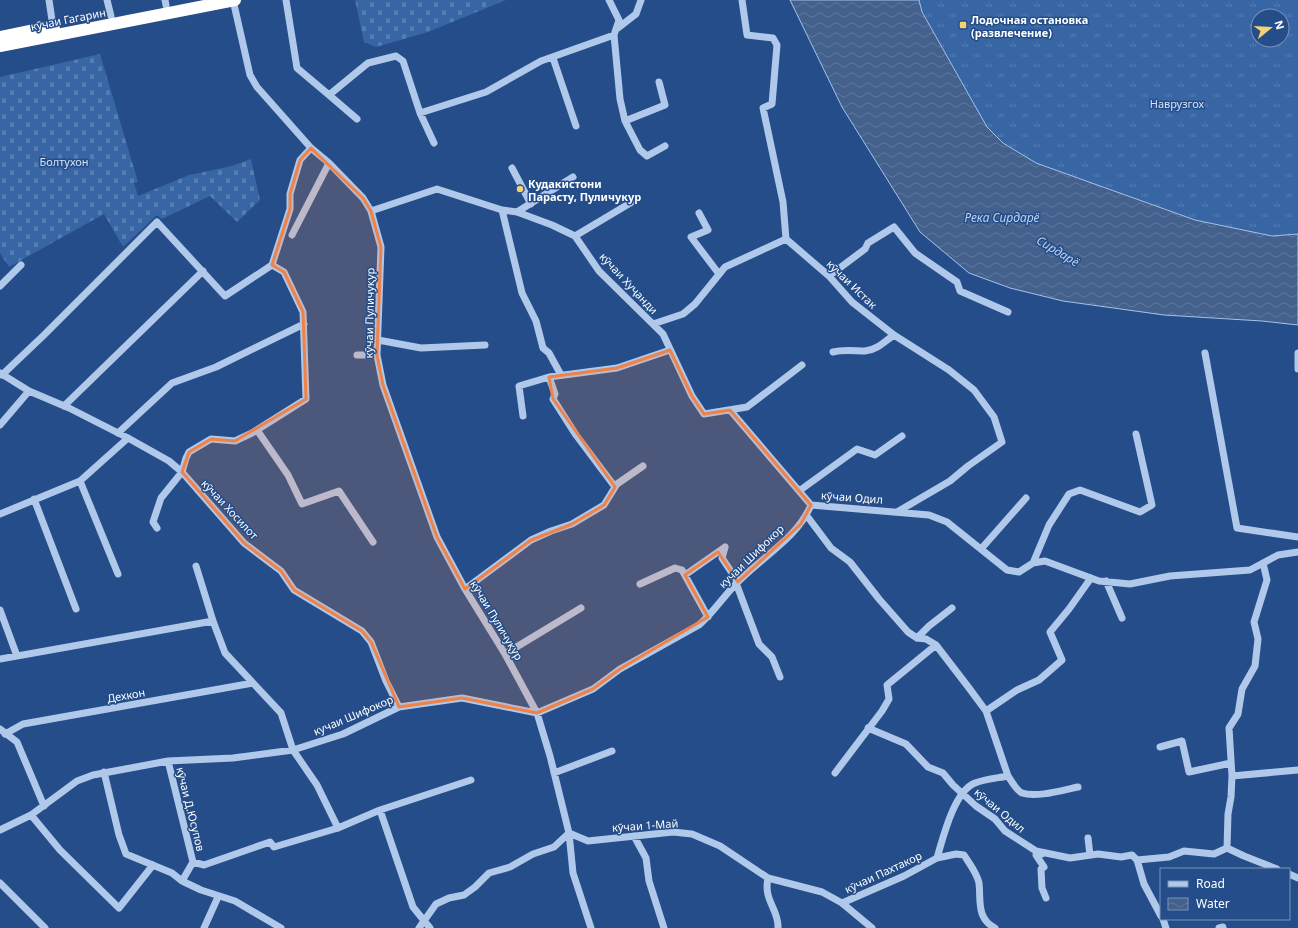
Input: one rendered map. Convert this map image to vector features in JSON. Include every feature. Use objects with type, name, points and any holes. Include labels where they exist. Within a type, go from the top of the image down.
[{"type":"highway","name":"кӯчаи Гагарин","points":[[0,37],[111,16],[165,3],[194,0]]},
{"type":"highway","name":"кӯчаи Гагарин","points":[[0,46],[233,0]]},
{"type":"street","points":[[49,0],[53,27]]},
{"type":"street","name":"кӯчаи Гагарин","points":[[107,0],[111,16]]},
{"type":"street","name":"кӯчаи Пуличуқур","points":[[233,0],[250,75],[257,87],[311,148],[329,163],[363,198],[371,211],[381,247],[377,355],[383,385],[437,537],[465,589],[505,654],[536,713],[554,773],[569,833],[573,873],[591,928]]},
{"type":"street","points":[[286,0],[297,68],[357,119]]},
{"type":"street","points":[[608,0],[619,20],[616,31],[620,99],[624,121],[640,150],[647,156],[665,146]]},
{"type":"street","points":[[420,113],[486,92],[541,61],[553,58],[616,31],[636,14],[641,0]]},
{"type":"street","points":[[653,324],[683,314],[695,304],[725,267],[786,239],[783,202],[763,108],[772,104],[777,45],[773,38],[747,35],[742,0]]},
{"type":"street","points":[[329,95],[368,63],[396,56],[403,61],[420,113],[434,143]]},
{"type":"street","points":[[553,58],[576,126]]},
{"type":"street","points":[[624,121],[665,105],[659,82]]},
{"type":"street","points":[[1,374],[44,336],[157,222],[203,270],[225,296],[272,265],[290,209],[290,194],[300,160],[311,148]]},
{"type":"street","points":[[292,235],[329,163]]},
{"type":"street","points":[[512,168],[531,204]]},
{"type":"street","points":[[517,212],[573,177]]},
{"type":"street","name":"кӯчаи Хуҷанди","points":[[371,211],[437,189],[502,210],[517,212],[552,225],[575,236],[600,271],[663,334],[692,396],[704,414],[747,407],[802,365]]},
{"type":"street","points":[[575,236],[621,207],[637,199]]},
{"type":"street","points":[[502,210],[522,293],[536,322],[543,348],[549,353],[561,375]]},
{"type":"street","points":[[699,213],[708,230],[692,237],[719,274]]},
{"type":"street","points":[[829,276],[865,249],[868,243],[894,227],[915,253],[957,282],[960,291],[1008,312]]},
{"type":"street","name":"кӯчаи Истак","points":[[786,239],[829,276],[852,302],[894,335],[949,370],[974,390],[994,416],[1002,442],[968,466],[950,481],[897,512]]},
{"type":"street","points":[[0,286],[21,265]]},
{"type":"street","points":[[157,528],[153,522],[161,498],[182,472],[189,452],[211,439],[235,441],[257,430],[306,399],[303,312],[284,272],[272,265]]},
{"type":"street","points":[[64,406],[203,270]]},
{"type":"street","points":[[118,433],[172,383],[216,368],[304,324]]},
{"type":"street","points":[[833,352],[849,350],[864,351],[877,348],[894,335]]},
{"type":"street","points":[[378,340],[421,348],[485,345]]},
{"type":"street","points":[[523,416],[519,386],[549,377],[617,368],[670,350]]},
{"type":"street","points":[[1205,353],[1210,390],[1237,528],[1298,537]]},
{"type":"street","points":[[1298,353],[1298,369]]},
{"type":"street","points":[[357,355],[377,355]]},
{"type":"street","name":"кӯчаи Хосилот","points":[[1,374],[29,391],[64,406],[128,438],[169,462],[182,472],[244,543],[281,571],[294,590],[362,632],[371,642],[386,681],[399,707]]},
{"type":"street","points":[[549,377],[555,394],[553,399],[576,435],[615,487]]},
{"type":"street","points":[[0,425],[29,391]]},
{"type":"street","points":[[730,410],[812,506]]},
{"type":"street","points":[[257,430],[288,475],[302,504],[339,491],[373,542]]},
{"type":"street","points":[[1033,563],[1049,526],[1069,494],[1080,490],[1140,512],[1152,505],[1136,434]]},
{"type":"street","points":[[799,491],[857,449],[875,455],[902,436]]},
{"type":"street","points":[[0,514],[80,481],[128,438]]},
{"type":"street","points":[[465,589],[532,540],[551,531],[572,524],[604,505],[615,487],[642,466]]},
{"type":"street","points":[[80,481],[118,574]]},
{"type":"street","points":[[981,549],[1026,498]]},
{"type":"street","points":[[34,499],[76,609]]},
{"type":"street","name":"кӯчаи Одил","points":[[807,516],[812,506],[929,515],[947,522],[1007,570],[1019,572],[1033,563]]},
{"type":"street","points":[[807,516],[831,548],[850,562],[879,599],[908,632],[917,638],[926,639],[936,645],[986,711],[1008,776],[1018,789],[1023,793],[1040,794],[1078,787]]},
{"type":"street","name":"кучаи Шифокор","points":[[0,830],[31,815],[77,781],[104,772],[168,762],[234,758],[293,750],[342,734],[399,707],[462,698],[536,713],[593,689],[620,669],[699,625],[708,617],[737,582],[801,524],[807,516]]},
{"type":"street","points":[[685,575],[725,547],[722,558],[737,582],[759,644],[772,657],[780,677]]},
{"type":"street","points":[[1033,563],[1045,561],[1091,578],[1130,584],[1170,576],[1250,570],[1278,555],[1298,552]]},
{"type":"street","points":[[1263,563],[1267,580],[1254,622],[1258,639],[1255,666],[1242,689],[1238,714],[1228,728],[1232,776],[1231,797],[1228,814],[1227,848],[1275,868]]},
{"type":"street","points":[[196,566],[213,621],[225,653],[281,713],[293,750],[317,786],[338,828],[380,810],[471,780]]},
{"type":"street","points":[[640,584],[676,568],[682,570],[708,617]]},
{"type":"street","points":[[986,711],[1017,690],[1039,680],[1062,660],[1050,632],[1070,609],[1091,578]]},
{"type":"street","points":[[1106,581],[1122,618]]},
{"type":"street","points":[[505,654],[581,608]]},
{"type":"street","points":[[917,638],[929,626],[952,608]]},
{"type":"street","points":[[0,610],[17,656]]},
{"type":"street","points":[[0,659],[213,621]]},
{"type":"street","points":[[835,773],[882,711],[889,699],[887,685],[936,645]]},
{"type":"street","name":"Дехкон","points":[[6,734],[23,724],[253,683]]},
{"type":"street","name":"кӯчаи Одил","points":[[868,728],[906,744],[928,767],[943,773],[976,806],[995,819],[1005,831],[1043,854],[1070,858],[1098,854],[1121,857],[1132,855],[1137,860],[1169,857],[1184,851],[1214,854],[1227,848]]},
{"type":"street","points":[[0,729],[16,742],[44,806]]},
{"type":"street","points":[[1160,747],[1182,741],[1189,772],[1231,763]]},
{"type":"street","points":[[554,773],[612,751]]},
{"type":"street","name":"кӯчаи Д.Юсупов","points":[[168,762],[193,862],[182,881]]},
{"type":"street","points":[[1232,776],[1298,770]]},
{"type":"street","points":[[104,772],[119,835],[126,854],[172,873],[182,881],[218,897],[235,901],[281,928]]},
{"type":"street","name":"кӯчаи Пахтакор","points":[[842,903],[904,876],[937,858],[950,818],[963,793],[975,783],[1008,776]]},
{"type":"street","points":[[380,810],[413,907],[430,928]]},
{"type":"street","points":[[31,815],[60,850],[119,908],[153,865]]},
{"type":"street","name":"кӯчаи Д.Юсупов","points":[[193,862],[209,864],[270,842],[274,847],[338,828]]},
{"type":"street","name":"кӯчаи 1-Май","points":[[569,833],[588,841],[673,832],[692,834],[720,846],[768,878],[822,892],[842,903],[872,928]]},
{"type":"street","points":[[419,928],[436,904],[449,898],[464,895],[475,887],[489,873],[510,867],[533,854],[554,847],[569,833]]},
{"type":"street","points":[[634,836],[646,858],[649,881],[664,928]]},
{"type":"street","points":[[1088,838],[1090,855]]},
{"type":"street","points":[[937,858],[956,854],[964,855],[976,874],[979,883],[978,899],[984,917],[990,926],[995,928]]},
{"type":"street","points":[[1043,854],[1036,855],[1044,867],[1041,869],[1043,875],[1042,888],[1046,898]]},
{"type":"street","points":[[1137,860],[1144,884],[1160,914]]},
{"type":"street","points":[[768,878],[766,888],[770,905],[779,921],[778,928]]},
{"type":"street","points":[[0,883],[45,928]]},
{"type":"street","points":[[204,928],[218,897]]},
{"type":"highlighted area","points":[[311,148],[363,198],[371,211],[381,247],[377,355],[383,385],[437,537],[465,589],[531,540],[572,524],[604,505],[615,487],[553,399],[549,377],[617,368],[670,350],[692,396],[704,414],[730,410],[811,505],[801,524],[738,582],[718,552],[685,575],[708,617],[620,669],[593,689],[537,713],[462,698],[399,707],[371,642],[362,631],[294,590],[281,571],[244,543],[182,472],[189,452],[211,439],[235,441],[306,399],[303,312],[284,272],[272,265],[290,209],[290,194],[300,160]]},
{"type":"green space","points":[[355,0],[506,0],[428,32],[376,47],[364,42]]},
{"type":"green space","name":"Наврузгох","points":[[919,0],[1298,0],[1298,234],[1272,236],[1195,220],[1036,163],[1003,143],[987,127],[922,12]]},
{"type":"green space","name":"Болтухон","points":[[100,54],[138,182],[134,183],[138,196],[189,175],[232,166],[251,159],[260,200],[237,222],[210,196],[162,219],[157,215],[123,247],[104,214],[9,267],[0,253],[0,77]]},
{"type":"water","name":"Река Сирдарё","points":[[790,0],[919,0],[922,12],[987,127],[1003,143],[1036,163],[1195,220],[1272,236],[1298,234],[1298,325],[1262,321],[1164,315],[1063,301],[1010,288],[969,273],[920,232],[842,107]]},
{"type":"place","name":"Лодочная остановка (развлечение)","points":[[963,25]]},
{"type":"place","name":"Кудакистони Парасту, Пуличукур","points":[[520,189]]},
{"type":"water label","name":"Сирдарё","points":[[1058,251]]}]
